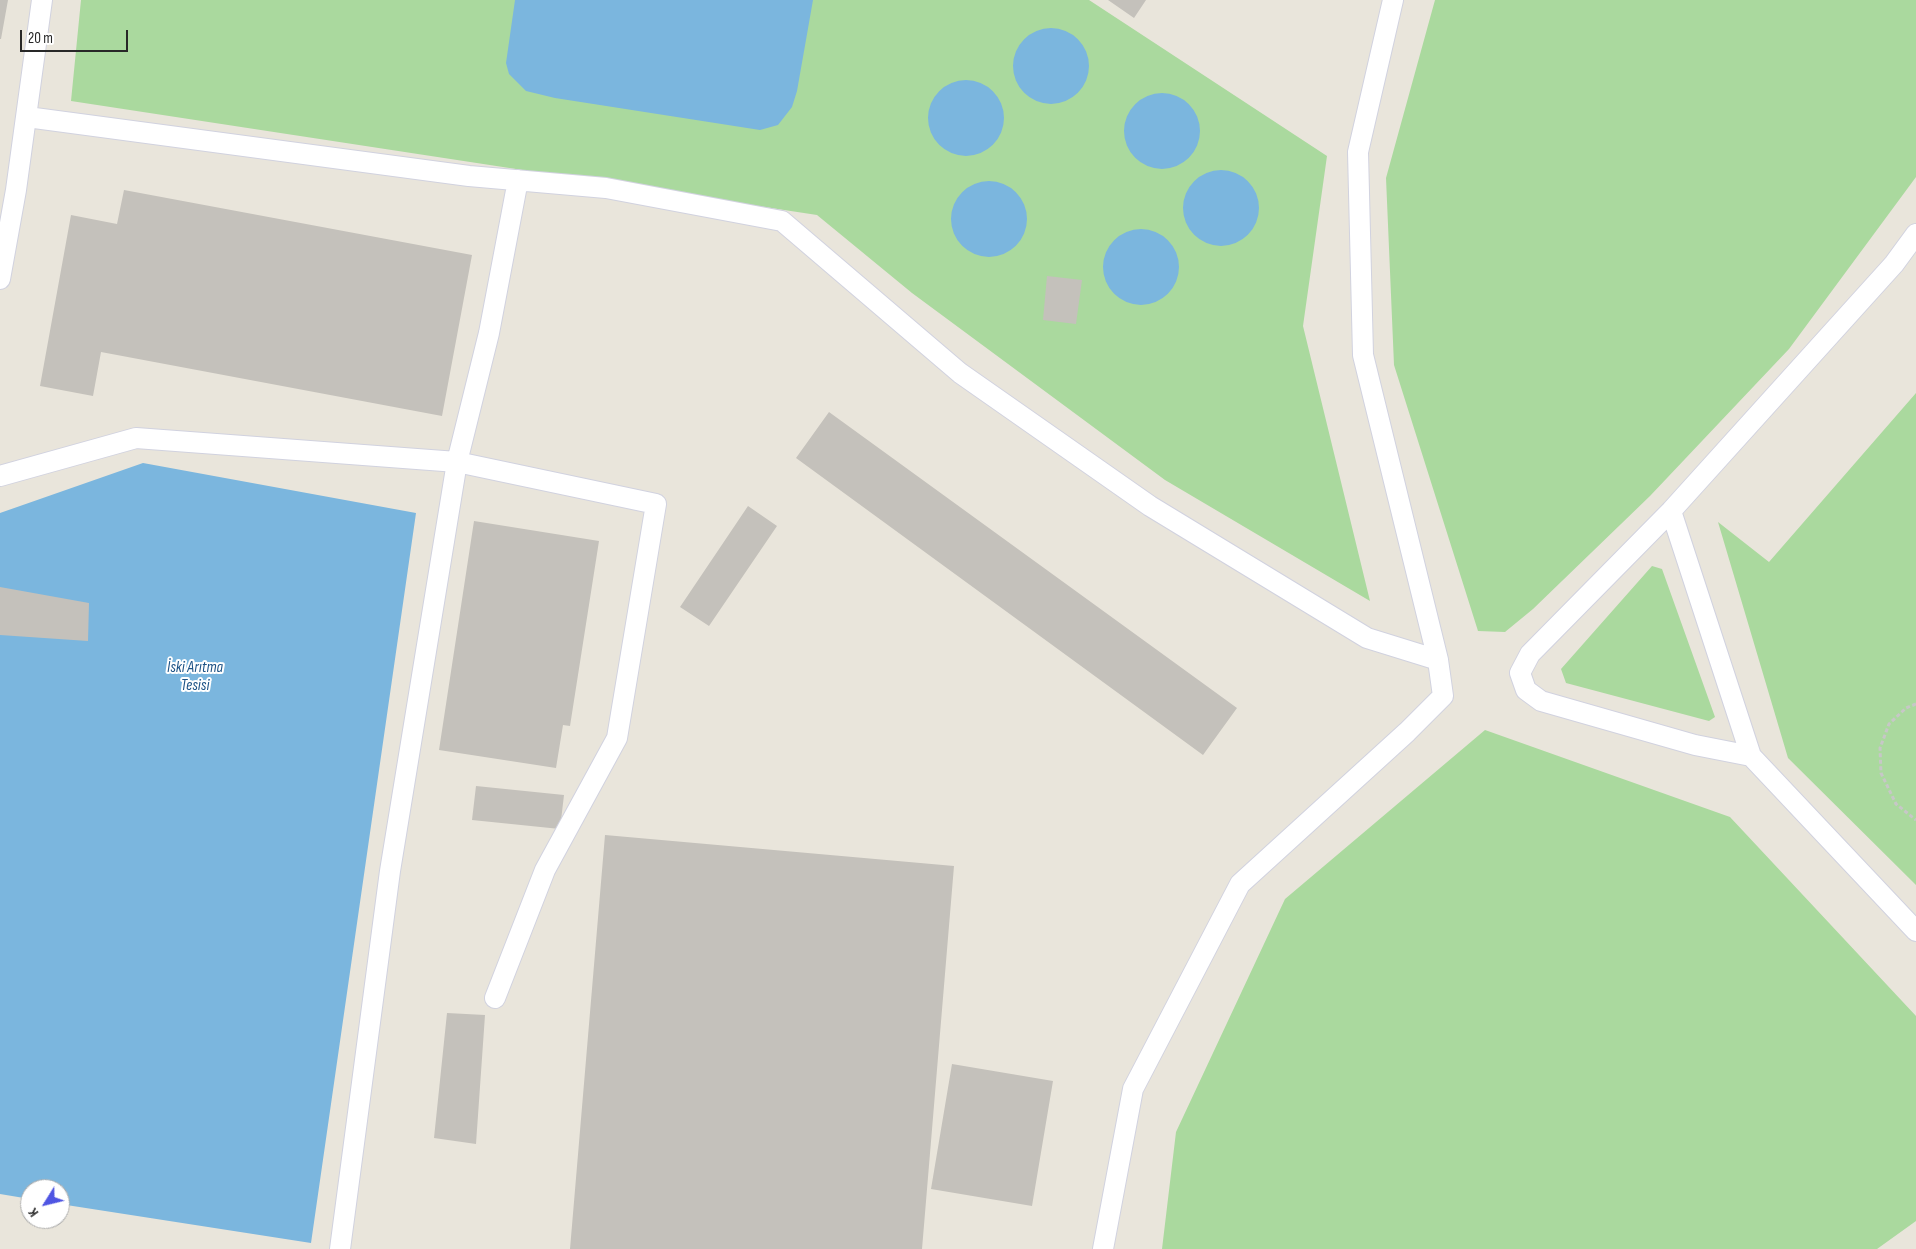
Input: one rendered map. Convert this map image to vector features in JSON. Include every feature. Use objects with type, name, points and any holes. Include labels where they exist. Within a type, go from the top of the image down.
[{"type":"lane","points":[[0,279],[16,190],[42,0]]},
{"type":"lane","points":[[1103,1249],[1132,1089],[1240,884],[1407,732],[1443,696],[1438,660],[1363,355],[1358,152],[1393,0]]},
{"type":"lane","points":[[26,117],[469,176],[606,188],[782,221],[960,373],[1150,506],[1367,638],[1438,660]]},
{"type":"lane","points":[[340,1249],[390,871],[457,462],[488,333],[518,180]]},
{"type":"lane","points":[[1751,756],[1695,745],[1541,702],[1526,690],[1520,673],[1530,654],[1671,511],[1894,264],[1916,234]]},
{"type":"lane","points":[[0,476],[136,438],[457,462],[656,504],[617,738],[545,870],[496,998]]},
{"type":"lane","points":[[1671,511],[1751,756],[1916,931]]},
{"type":"path","points":[[1916,704],[1906,708],[1889,724],[1880,748],[1881,773],[1896,804],[1916,820]]},
{"type":"green space","points":[[81,0],[1089,0],[1327,156],[1303,326],[1370,601],[1165,480],[912,293],[817,215],[71,101]]},
{"type":"green space","points":[[1435,0],[1916,0],[1916,177],[1789,349],[1650,496],[1533,609],[1505,632],[1478,631],[1394,365],[1386,178]]},
{"type":"green space","points":[[1916,393],[1916,885],[1788,758],[1718,522],[1769,562]]},
{"type":"green space","points":[[1652,566],[1662,569],[1715,717],[1709,721],[1566,683],[1561,669]]},
{"type":"green space","points":[[1485,730],[1730,817],[1916,1016],[1916,1221],[1877,1249],[1162,1249],[1176,1132],[1285,899]]},
{"type":"water","points":[[515,0],[813,0],[797,91],[792,107],[778,125],[760,130],[555,98],[526,91],[509,74],[506,63]]},
{"type":"water","points":[[1051,28],[1065,31],[1078,39],[1086,52],[1089,66],[1086,80],[1078,93],[1065,101],[1051,104],[1037,101],[1024,93],[1016,80],[1013,66],[1016,52],[1024,39],[1037,31]]},
{"type":"water","points":[[966,80],[980,83],[993,91],[1001,104],[1004,118],[1001,132],[993,145],[980,153],[966,156],[952,153],[939,145],[931,132],[928,118],[931,104],[939,91],[952,83]]},
{"type":"water","points":[[1162,93],[1176,96],[1189,104],[1197,117],[1200,131],[1197,145],[1189,158],[1176,166],[1162,169],[1148,166],[1135,158],[1127,145],[1124,131],[1127,117],[1135,104],[1148,96]]},
{"type":"water","points":[[1221,170],[1235,173],[1248,181],[1256,194],[1259,208],[1256,222],[1248,235],[1235,243],[1221,246],[1207,243],[1194,235],[1186,222],[1183,208],[1186,194],[1194,181],[1207,173]]},
{"type":"water","points":[[989,181],[1003,184],[1016,192],[1024,205],[1027,219],[1024,233],[1016,246],[1003,254],[989,257],[975,254],[962,246],[954,233],[951,219],[954,205],[962,192],[975,184]]},
{"type":"water","points":[[1141,229],[1155,232],[1168,240],[1176,253],[1179,267],[1176,281],[1168,294],[1155,302],[1141,305],[1127,302],[1114,294],[1106,281],[1103,267],[1106,253],[1114,240],[1127,232]]},
{"type":"water","name":"İski Arıtma Tesisi","points":[[143,463],[416,513],[311,1243],[70,1206],[70,1179],[20,1179],[20,1197],[0,1194],[0,513]]},
{"type":"building","points":[[0,0],[8,0],[1,39],[0,39]]},
{"type":"building","points":[[1108,0],[1146,0],[1134,18]]},
{"type":"building","points":[[124,190],[472,255],[442,416],[101,352],[93,396],[40,386],[71,215],[117,224]]},
{"type":"building","points":[[1047,276],[1082,280],[1076,324],[1043,320]]},
{"type":"building","points":[[829,412],[1237,708],[1203,755],[796,458]]},
{"type":"building","points":[[748,506],[777,526],[709,626],[680,607]]},
{"type":"building","points":[[474,521],[599,541],[570,726],[563,725],[556,768],[439,750]]},
{"type":"building","points":[[0,587],[89,603],[88,641],[0,635]]},
{"type":"building","points":[[476,786],[564,795],[560,829],[472,820]]},
{"type":"building","points":[[605,835],[954,866],[922,1249],[570,1249]]},
{"type":"building","points":[[447,1013],[485,1015],[476,1144],[434,1138]]},
{"type":"building","points":[[952,1064],[1053,1081],[1032,1206],[931,1189]]}]
